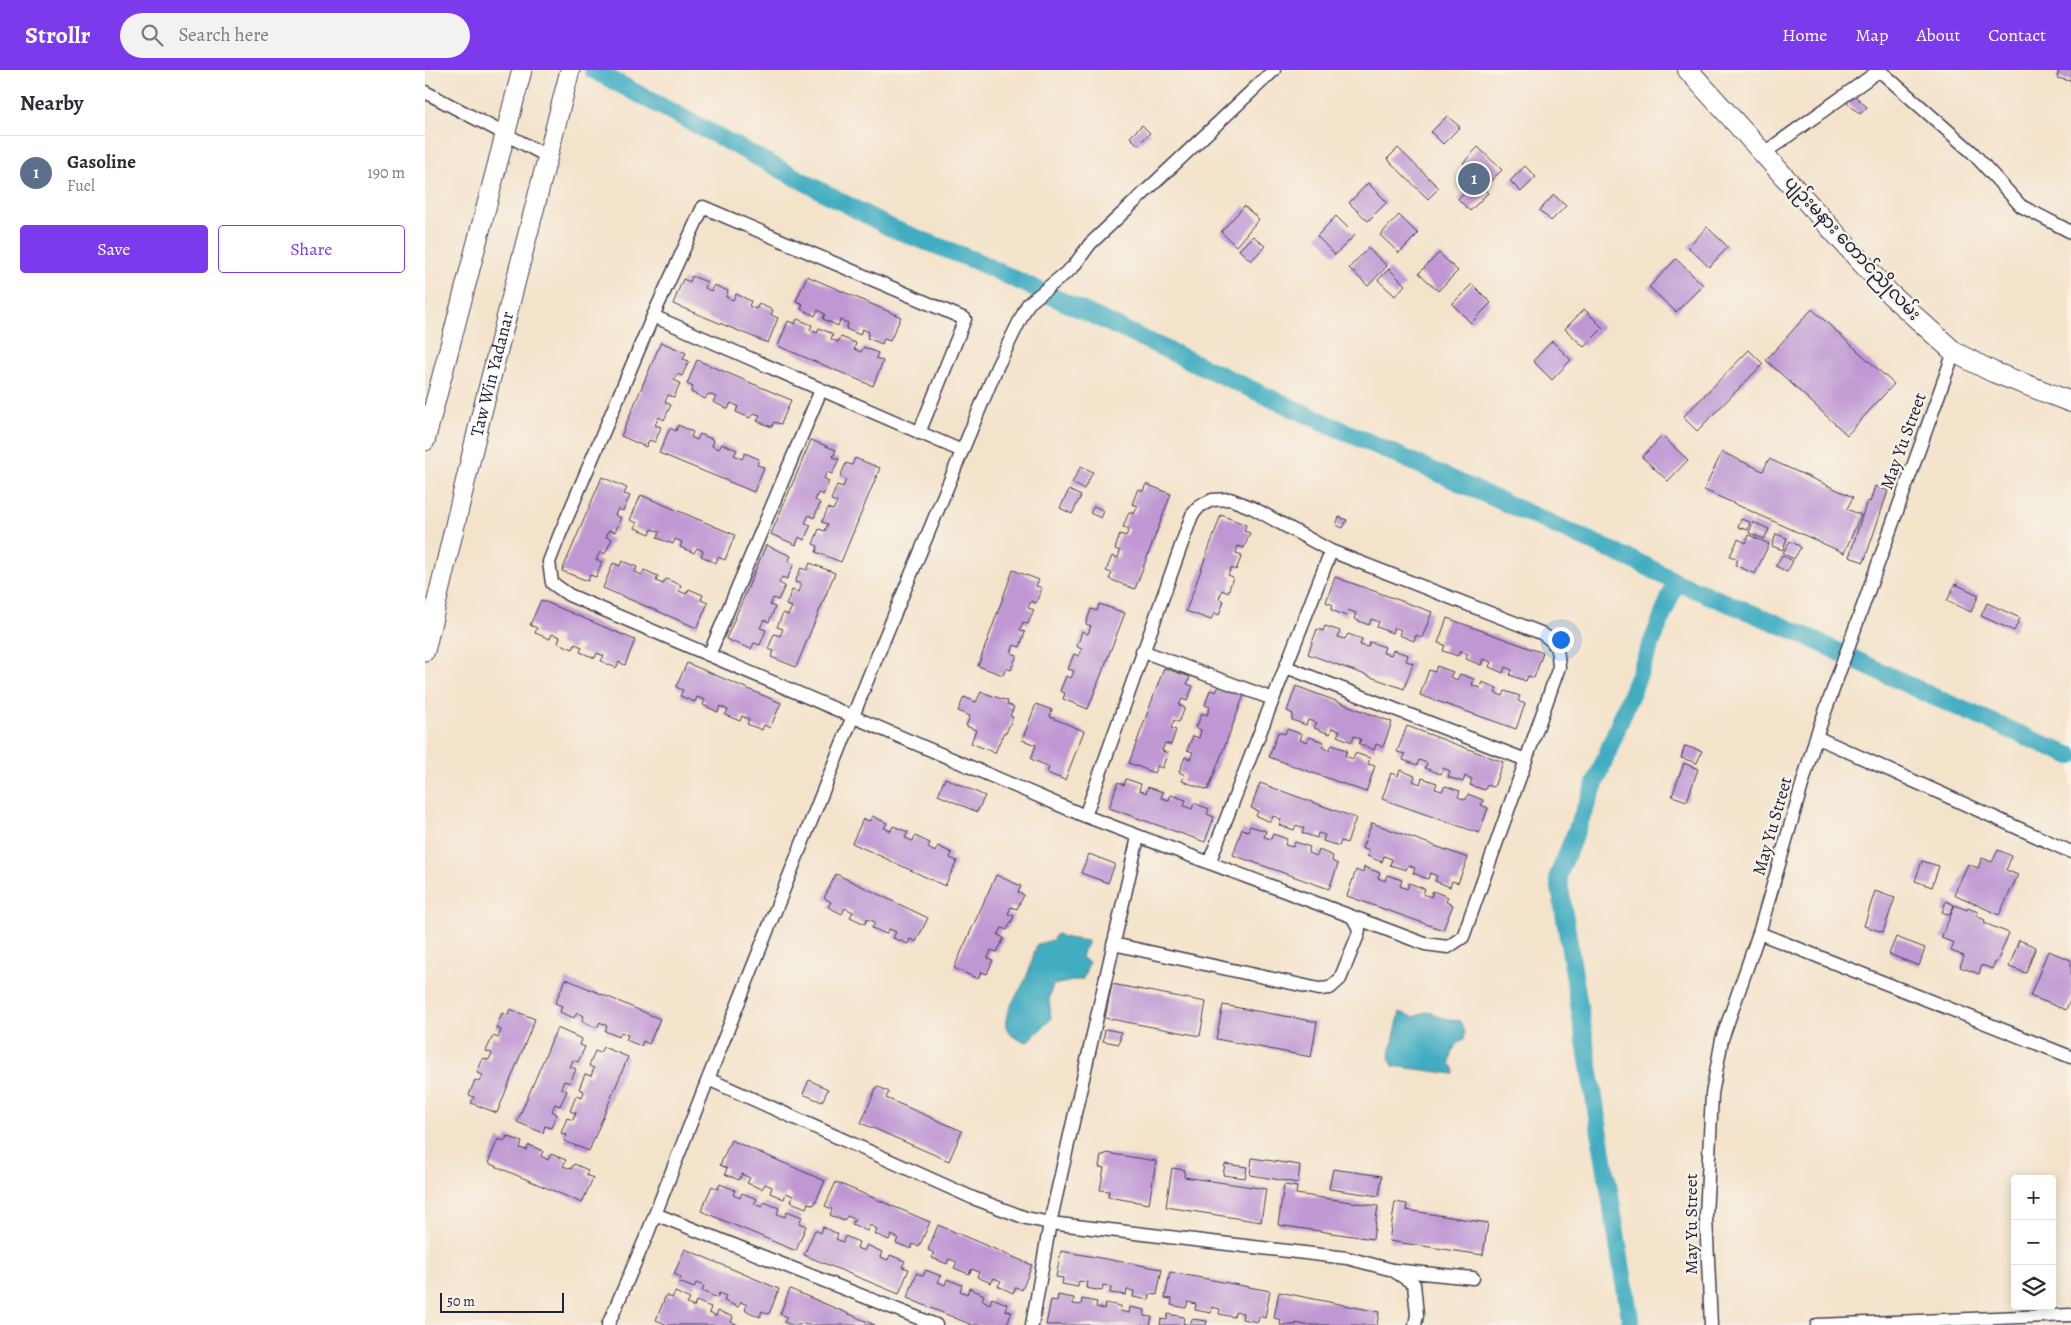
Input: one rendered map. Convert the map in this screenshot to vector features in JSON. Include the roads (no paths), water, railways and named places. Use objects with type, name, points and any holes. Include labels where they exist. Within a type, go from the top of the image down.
[{"type":"main road","name":"Taw Win Yadanar","points":[[425,651],[478,430],[570,70]]},
{"type":"main road","name":"ပျဉ်းမနား တောင်ညိုလမ်း","points":[[1688,70],[1890,294],[1954,352],[1993,372],[2071,402]]},
{"type":"main road","points":[[425,441],[521,72]]},
{"type":"street","points":[[609,1325],[962,452],[997,367],[1028,304],[1073,267],[1091,244],[1274,70]]},
{"type":"street","points":[[1764,153],[1879,70],[1971,152],[2021,206],[2071,232]]},
{"type":"street","points":[[425,92],[547,156]]},
{"type":"street","points":[[919,433],[965,319],[703,207],[653,316],[549,562],[552,583],[569,595],[1085,816],[1425,944],[1448,947],[1463,937],[1559,667],[1559,652],[1553,641],[1541,633],[1331,551],[1253,508],[1230,499],[1212,500],[1200,506],[1192,515],[1142,651],[1085,816]]},
{"type":"street","points":[[653,316],[962,452]]},
{"type":"street","name":"May Yu Street","points":[[1711,1325],[1706,1217],[1712,1094],[1722,1039],[1759,933],[1816,737],[1954,352]]},
{"type":"street","points":[[709,656],[821,390]]},
{"type":"street","points":[[1209,863],[1331,551]]},
{"type":"street","points":[[1142,651],[1273,699]]},
{"type":"street","points":[[1286,667],[1526,760]]},
{"type":"street","points":[[1816,737],[2071,852]]},
{"type":"street","points":[[1032,1325],[1050,1224],[1137,837]]},
{"type":"street","points":[[1113,944],[1319,990],[1330,988],[1339,979],[1358,935],[1359,929],[1353,918]]},
{"type":"street","points":[[1759,933],[2071,1057]]},
{"type":"street","points":[[708,1079],[973,1198],[1026,1218],[1050,1224],[1347,1258],[1393,1270],[1473,1278]]},
{"type":"street","points":[[655,1214],[936,1325]]},
{"type":"street","points":[[1393,1270],[1414,1284],[1417,1315],[1415,1325]]},
{"type":"street","points":[[1817,1325],[2071,1315]]},
{"type":"water","points":[[1057,934],[1067,938],[1088,941],[1081,958],[1089,962],[1083,979],[1053,985],[1049,998],[1051,1019],[1028,1042],[1015,1038],[1008,1031],[1006,1024],[1007,1015],[1026,978],[1037,944],[1053,940]]},
{"type":"water","points":[[1400,1012],[1414,1017],[1426,1012],[1433,1013],[1439,1017],[1461,1021],[1465,1033],[1464,1039],[1455,1046],[1451,1055],[1450,1063],[1454,1068],[1454,1074],[1393,1066],[1389,1058]]},
{"type":"waterway","points":[[593,70],[891,228],[976,261],[1279,402],[1644,565],[1676,582],[1795,631],[1934,697],[2071,756]]},
{"type":"waterway","points":[[1631,1325],[1558,876],[1676,582]]},
{"type":"place","name":"Gasoline","points":[[1474,179]]}]
